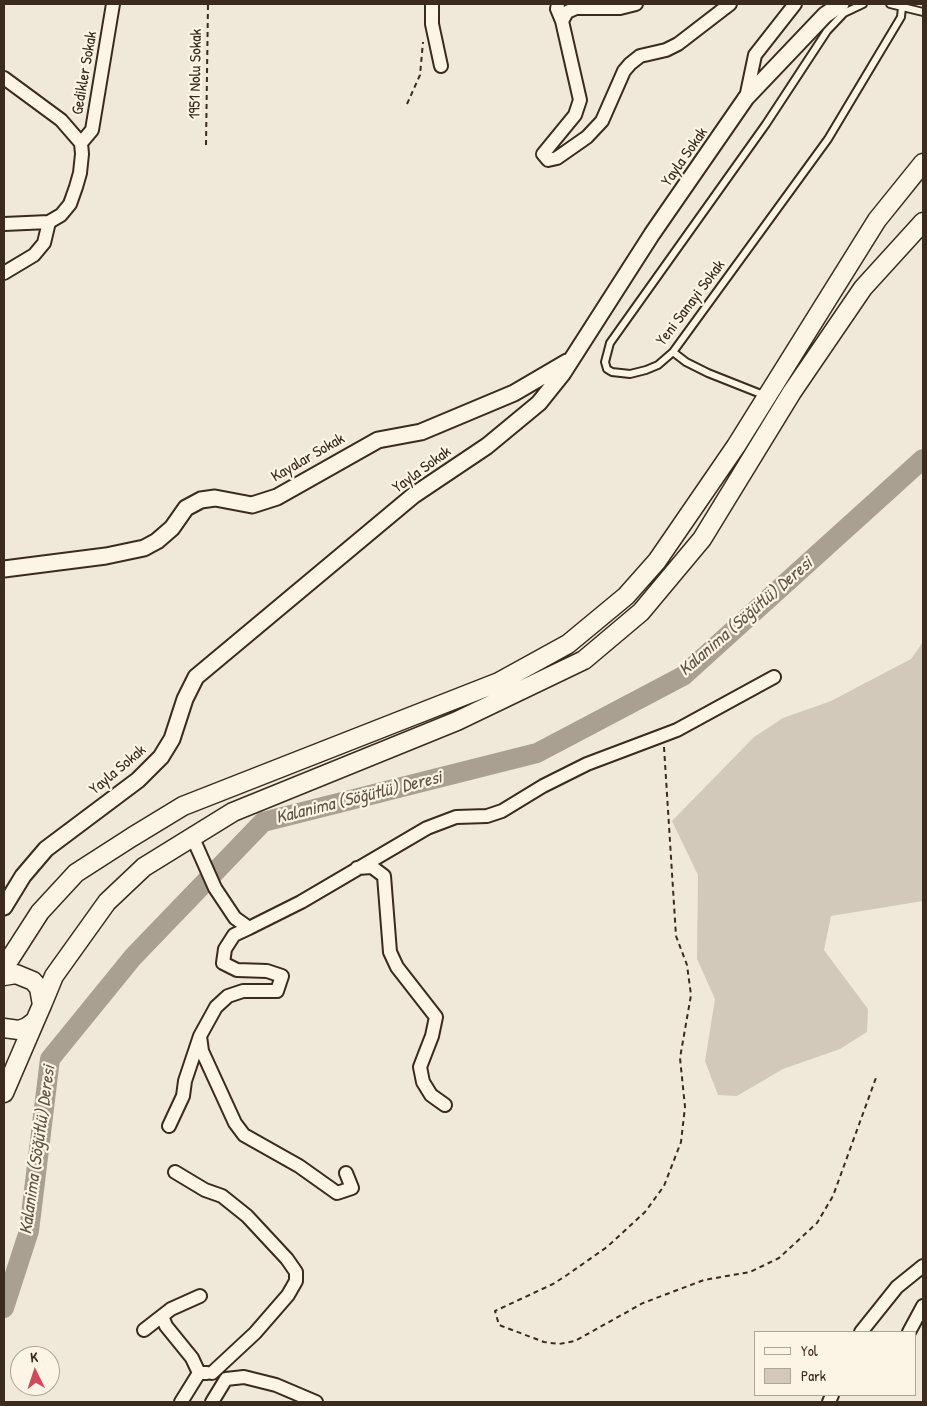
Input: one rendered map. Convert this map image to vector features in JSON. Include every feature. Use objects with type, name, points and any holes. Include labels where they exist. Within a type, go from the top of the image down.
[{"type":"main road","points":[[4,968],[40,912],[76,873],[183,806],[499,682],[568,644],[626,596],[657,561],[736,446],[877,220],[923,163]]},
{"type":"main road","points":[[4,1093],[54,976],[107,902],[144,867],[233,812],[457,721],[584,660],[641,612],[702,539],[792,392],[863,288],[923,222]]},
{"type":"main road","points":[[4,976],[16,974],[33,981],[42,996],[38,1013],[19,1030],[4,1028]]},
{"type":"street","name":"Gedikler Sokak","points":[[81,143],[92,130],[113,4]]},
{"type":"street","points":[[432,4],[432,24],[441,66]]},
{"type":"street","points":[[558,4],[557,9],[562,21],[580,100],[575,115],[543,154],[548,160],[557,158],[587,137],[602,121],[624,72],[630,64],[640,56],[666,50],[678,44],[730,4]]},
{"type":"street","points":[[562,21],[567,12],[576,8],[620,8],[636,4]]},
{"type":"street","name":"Yayla Sokak","points":[[4,907],[24,876],[46,849],[138,780],[161,757],[172,739],[185,699],[196,677],[414,495],[487,446],[539,403],[572,359],[652,234],[746,98],[755,55],[795,4]]},
{"type":"street","points":[[746,98],[813,27],[841,4]]},
{"type":"street","points":[[4,78],[61,120],[81,143],[80,173],[70,204],[61,215],[49,222],[4,224]]},
{"type":"street","points":[[4,273],[34,255],[44,244],[49,222]]},
{"type":"street","name":"Kayalar Sokak","points":[[4,569],[106,556],[144,548],[157,541],[172,528],[186,508],[201,500],[215,498],[252,505],[277,497],[378,440],[430,428],[514,393],[572,359]]},
{"type":"street","points":[[169,1126],[184,1096],[185,1081],[200,1036],[216,1007],[228,996],[243,991],[277,991],[282,976],[267,970],[237,970],[223,964],[225,949],[234,936],[300,902],[427,828],[456,817],[486,816],[502,811],[543,786],[587,764],[663,737],[774,677]]},
{"type":"street","points":[[192,836],[215,888],[235,918],[249,928]]},
{"type":"street","points":[[356,868],[372,867],[384,876],[390,952],[397,967],[436,1017],[432,1036],[420,1067],[423,1082],[431,1095],[444,1105]]},
{"type":"street","points":[[200,1036],[202,1051],[231,1116],[244,1135],[299,1166],[337,1193],[352,1188],[346,1173]]},
{"type":"street","points":[[175,1172],[205,1190],[222,1196],[247,1216],[287,1259],[296,1272],[296,1281],[288,1295],[255,1333],[206,1373],[181,1402]]},
{"type":"street","points":[[862,1331],[896,1287],[923,1266]]},
{"type":"street","points":[[144,1330],[171,1309],[200,1296]]},
{"type":"street","points":[[909,1331],[923,1306]]},
{"type":"street","points":[[162,1316],[166,1326],[206,1373],[226,1379],[244,1377],[276,1385],[316,1402]]},
{"type":"street","points":[[212,1402],[226,1379]]},
{"type":"lane","name":"Yeni Sanayi Sokak","points":[[863,4],[844,13],[827,31],[766,124],[610,343],[605,362],[607,369],[612,372],[630,374],[658,365],[673,352],[828,139],[901,17],[902,8]]},
{"type":"lane","points":[[890,4],[923,12]]},
{"type":"lane","points":[[673,352],[686,362],[708,373],[766,396]]},
{"type":"path","name":"1951 Nolu Sokak","points":[[206,145],[208,4]]},
{"type":"path","points":[[407,104],[420,75],[423,37]]},
{"type":"path","points":[[663,737],[676,936],[687,965],[691,995],[680,1058],[685,1107],[681,1142],[664,1186],[645,1212],[607,1246],[567,1275],[553,1284],[495,1311],[499,1325],[544,1342],[559,1344],[574,1341],[643,1303],[704,1280],[750,1272],[780,1258],[817,1223],[833,1196],[877,1075]]},
{"type":"green space","points":[[923,642],[923,901],[831,916],[824,950],[868,1009],[867,1032],[840,1049],[783,1069],[737,1096],[718,1095],[705,1061],[715,999],[697,959],[698,875],[672,821],[754,737],[783,718],[831,701],[911,659]]},
{"type":"waterway","name":"Kalanima (Söğütlü) Deresi","points":[[4,1308],[29,1231],[50,1059],[133,957],[263,822],[537,753],[683,676],[923,459]]}]
